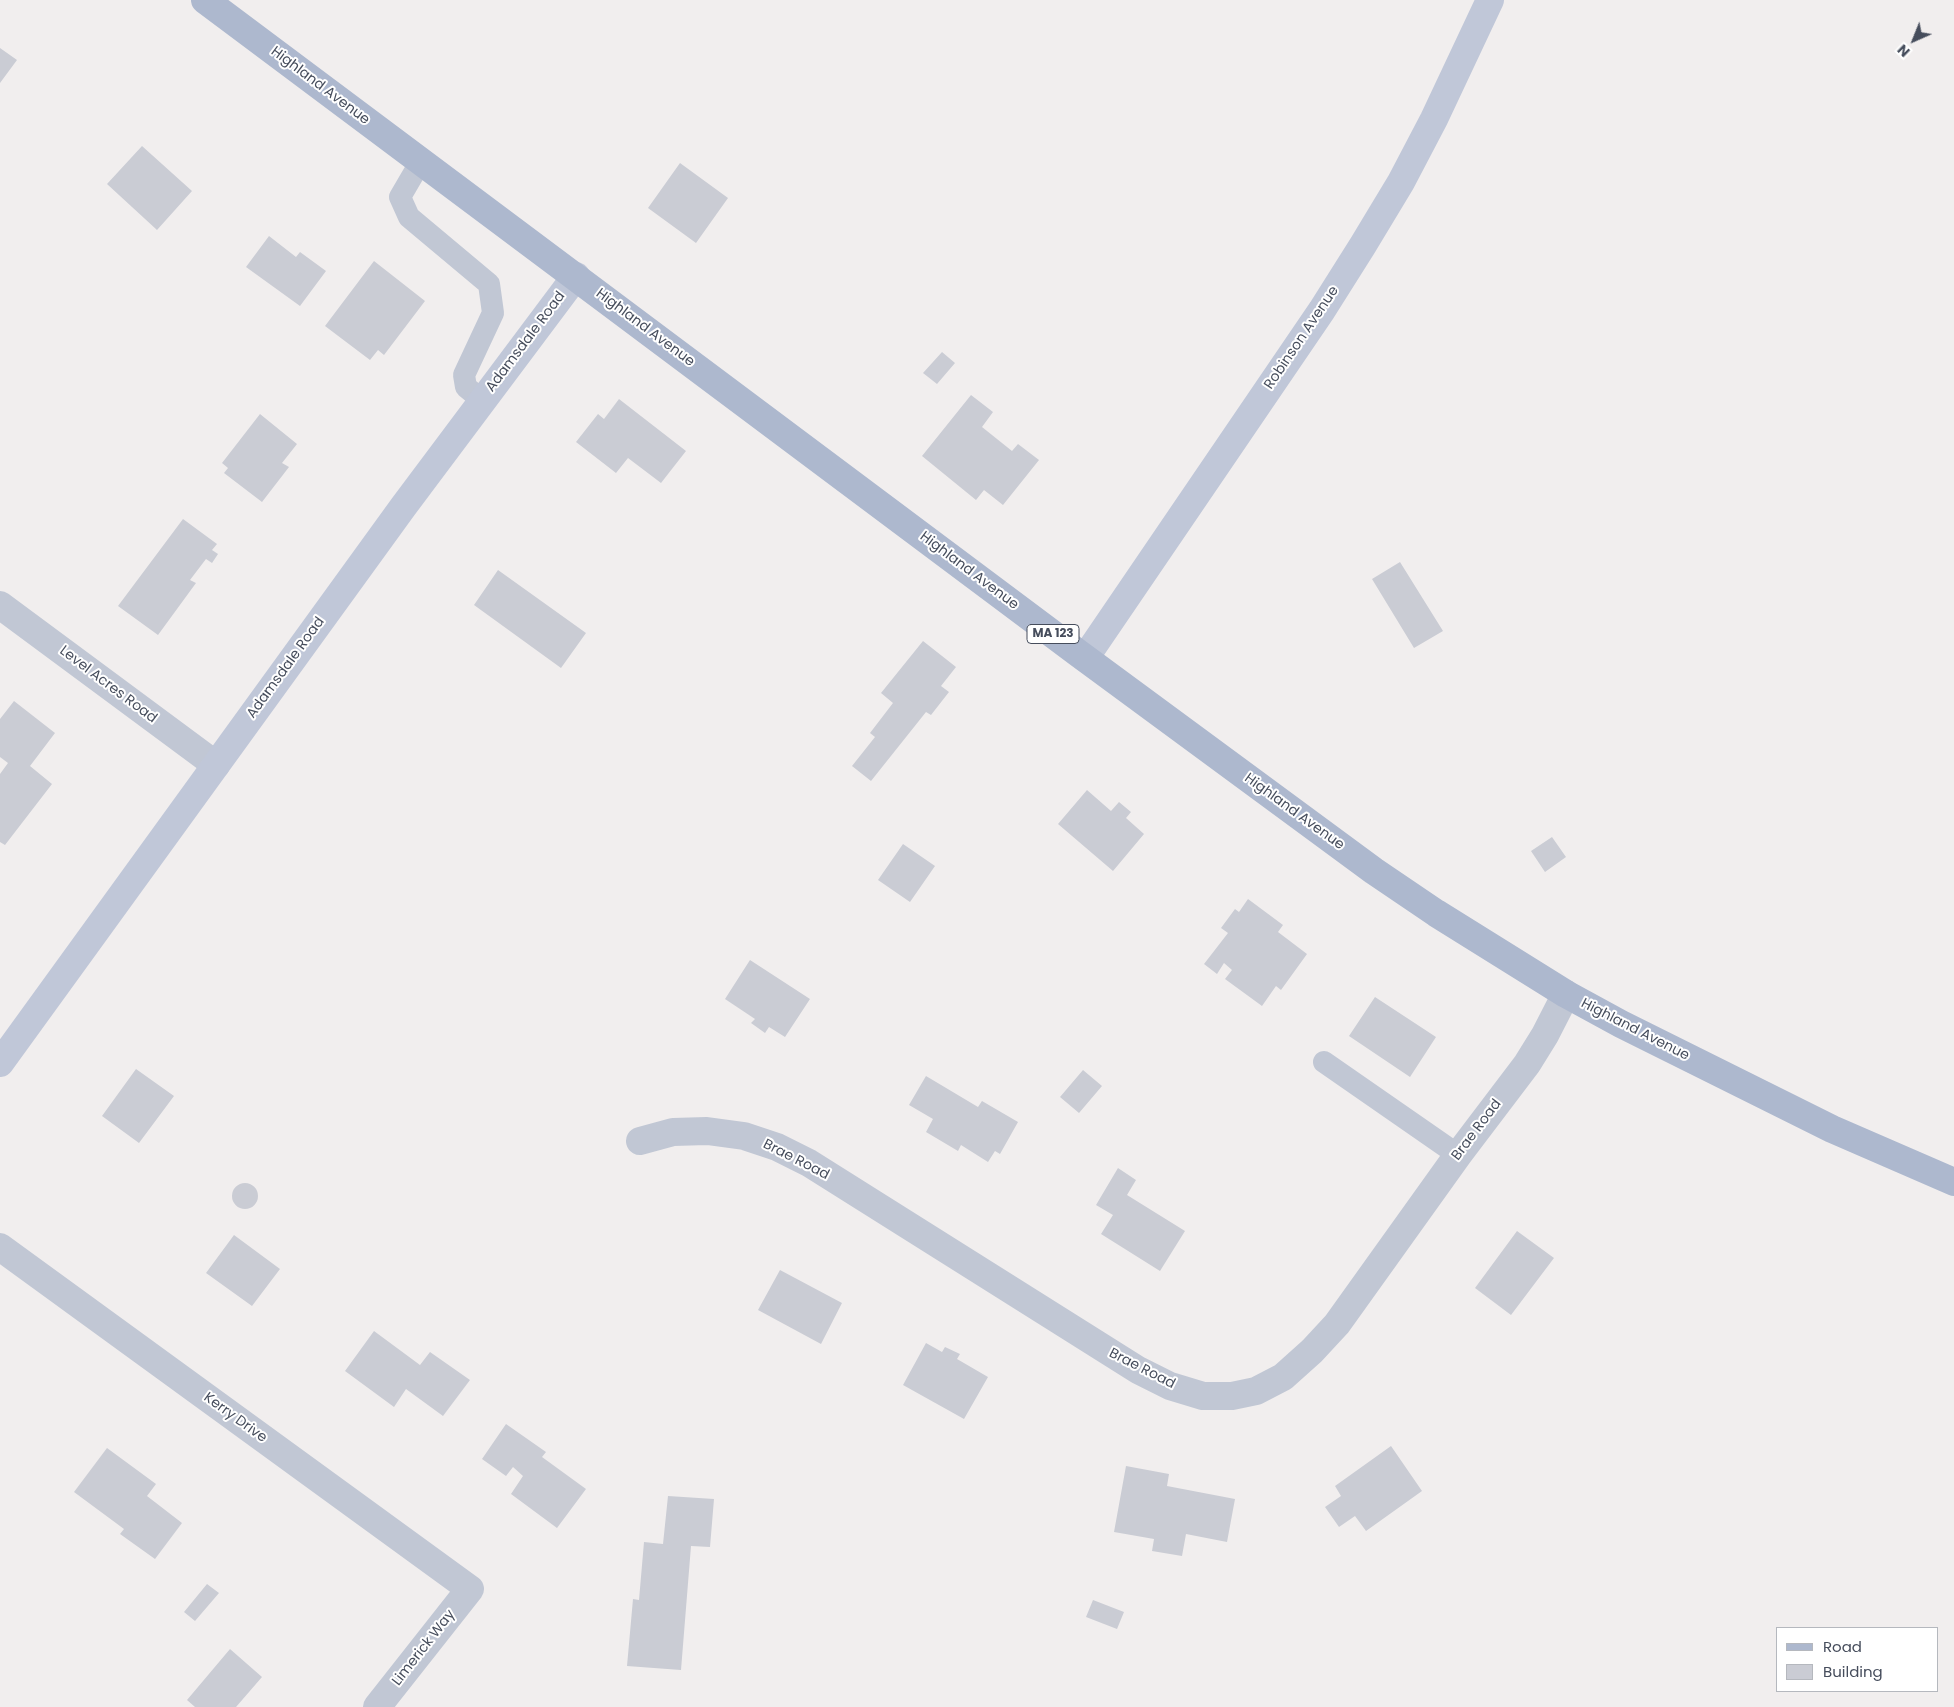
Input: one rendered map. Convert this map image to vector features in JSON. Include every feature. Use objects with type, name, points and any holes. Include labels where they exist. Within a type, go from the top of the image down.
[{"type":"main road","name":"Highland Avenue","points":[[205,0],[1084,658],[1374,871],[1436,913],[1566,994],[1778,1103],[1850,1137],[1954,1182]]},
{"type":"street","name":"Robinson Avenue","points":[[1084,658],[1322,310],[1363,244],[1400,182],[1434,119],[1490,0]]},
{"type":"street","name":"Adamsdale Road","points":[[0,1063],[403,507],[576,276]]},
{"type":"street","name":"Level Acres Road","points":[[0,605],[216,765]]},
{"type":"street","name":"Brae Road","points":[[640,1141],[673,1132],[707,1130],[744,1136],[777,1147],[809,1163],[1138,1370],[1170,1386],[1203,1396],[1232,1396],[1256,1391],[1282,1377],[1312,1351],[1337,1324],[1458,1155],[1527,1064],[1545,1035],[1566,994]]},
{"type":"street","name":"Kerry Drive","points":[[0,1246],[470,1589]]},
{"type":"street","name":"Limerick Way","points":[[378,1707],[470,1589]]},
{"type":"lane","points":[[421,161],[400,198],[409,217],[489,284],[493,313],[464,375],[466,387],[483,401]]},
{"type":"lane","points":[[1324,1062],[1458,1155]]},
{"type":"building","points":[[0,48],[17,60],[0,83]]},
{"type":"building","points":[[142,146],[192,191],[157,230],[107,184]]},
{"type":"building","points":[[680,163],[728,198],[696,243],[648,208]]},
{"type":"building","points":[[269,236],[296,257],[300,252],[326,271],[300,306],[246,267]]},
{"type":"building","points":[[374,261],[425,301],[384,355],[378,350],[370,360],[325,326]]},
{"type":"building","points":[[942,352],[955,363],[937,384],[923,373]]},
{"type":"building","points":[[971,395],[993,412],[982,427],[1012,451],[1018,444],[1039,460],[1003,505],[984,490],[976,500],[922,456]]},
{"type":"building","points":[[619,399],[686,451],[661,483],[628,458],[616,473],[576,442],[598,414],[604,419]]},
{"type":"building","points":[[260,414],[297,444],[282,463],[289,467],[262,502],[224,473],[228,468],[222,463]]},
{"type":"building","points":[[183,519],[217,544],[212,550],[218,554],[212,563],[206,559],[190,580],[196,583],[158,635],[118,606]]},
{"type":"building","points":[[1400,562],[1443,631],[1414,648],[1372,579]]},
{"type":"building","points":[[498,570],[586,633],[561,668],[474,605]]},
{"type":"building","points":[[923,641],[956,667],[941,686],[949,692],[931,715],[926,712],[871,781],[852,766],[875,737],[870,733],[893,703],[881,693]]},
{"type":"building","points":[[14,701],[55,733],[30,766],[52,784],[5,845],[0,842],[0,774],[8,763],[0,757],[0,719]]},
{"type":"building","points":[[1087,790],[1111,811],[1119,802],[1131,812],[1126,818],[1144,834],[1113,871],[1058,824]]},
{"type":"building","points":[[1552,837],[1566,857],[1545,872],[1531,851]]},
{"type":"building","points":[[903,844],[935,866],[910,902],[878,880]]},
{"type":"building","points":[[1248,899],[1283,925],[1278,932],[1307,954],[1281,990],[1276,986],[1262,1006],[1225,979],[1232,970],[1224,963],[1217,974],[1204,964],[1228,933],[1221,928],[1235,909],[1239,912]]},
{"type":"building","points":[[750,960],[810,999],[785,1037],[769,1027],[765,1033],[751,1023],[755,1019],[725,999]]},
{"type":"building","points":[[1375,997],[1436,1037],[1410,1077],[1349,1036]]},
{"type":"building","points":[[136,1069],[174,1096],[139,1143],[102,1116]]},
{"type":"building","points":[[1083,1070],[1102,1086],[1079,1113],[1060,1097]]},
{"type":"building","points":[[926,1076],[978,1107],[982,1101],[1018,1122],[1000,1154],[995,1151],[988,1162],[961,1145],[958,1151],[926,1132],[933,1119],[909,1105]]},
{"type":"building","points":[[1118,1168],[1136,1180],[1127,1195],[1185,1231],[1160,1271],[1101,1234],[1113,1215],[1096,1205]]},
{"type":"building","points":[[245,1183],[254,1187],[258,1196],[254,1205],[245,1209],[236,1205],[232,1196],[236,1187]]},
{"type":"building","points":[[1517,1231],[1554,1258],[1511,1315],[1475,1288]]},
{"type":"building","points":[[234,1235],[280,1269],[252,1306],[206,1273]]},
{"type":"building","points":[[780,1270],[842,1303],[821,1344],[758,1310]]},
{"type":"building","points":[[374,1331],[420,1365],[430,1352],[470,1380],[443,1416],[406,1389],[394,1407],[345,1371]]},
{"type":"building","points":[[926,1343],[942,1352],[945,1347],[960,1354],[957,1359],[988,1377],[964,1419],[903,1385]]},
{"type":"building","points":[[506,1424],[546,1452],[542,1457],[586,1489],[557,1528],[511,1494],[523,1476],[513,1467],[506,1476],[482,1459]]},
{"type":"building","points":[[1391,1446],[1422,1491],[1366,1531],[1355,1516],[1339,1527],[1325,1507],[1341,1496],[1335,1486]]},
{"type":"building","points":[[107,1448],[156,1484],[147,1496],[182,1523],[155,1559],[120,1534],[124,1529],[74,1492]]},
{"type":"building","points":[[1126,1466],[1169,1474],[1167,1486],[1235,1499],[1227,1542],[1186,1534],[1182,1556],[1152,1551],[1154,1539],[1114,1532]]},
{"type":"building","points":[[668,1496],[714,1499],[710,1547],[691,1546],[681,1670],[627,1666],[633,1599],[639,1600],[644,1542],[663,1544]]},
{"type":"building","points":[[207,1584],[219,1593],[195,1621],[184,1612]]},
{"type":"building","points":[[1093,1600],[1124,1612],[1117,1629],[1086,1617]]},
{"type":"building","points":[[230,1649],[262,1677],[236,1707],[195,1707],[187,1700]]}]
